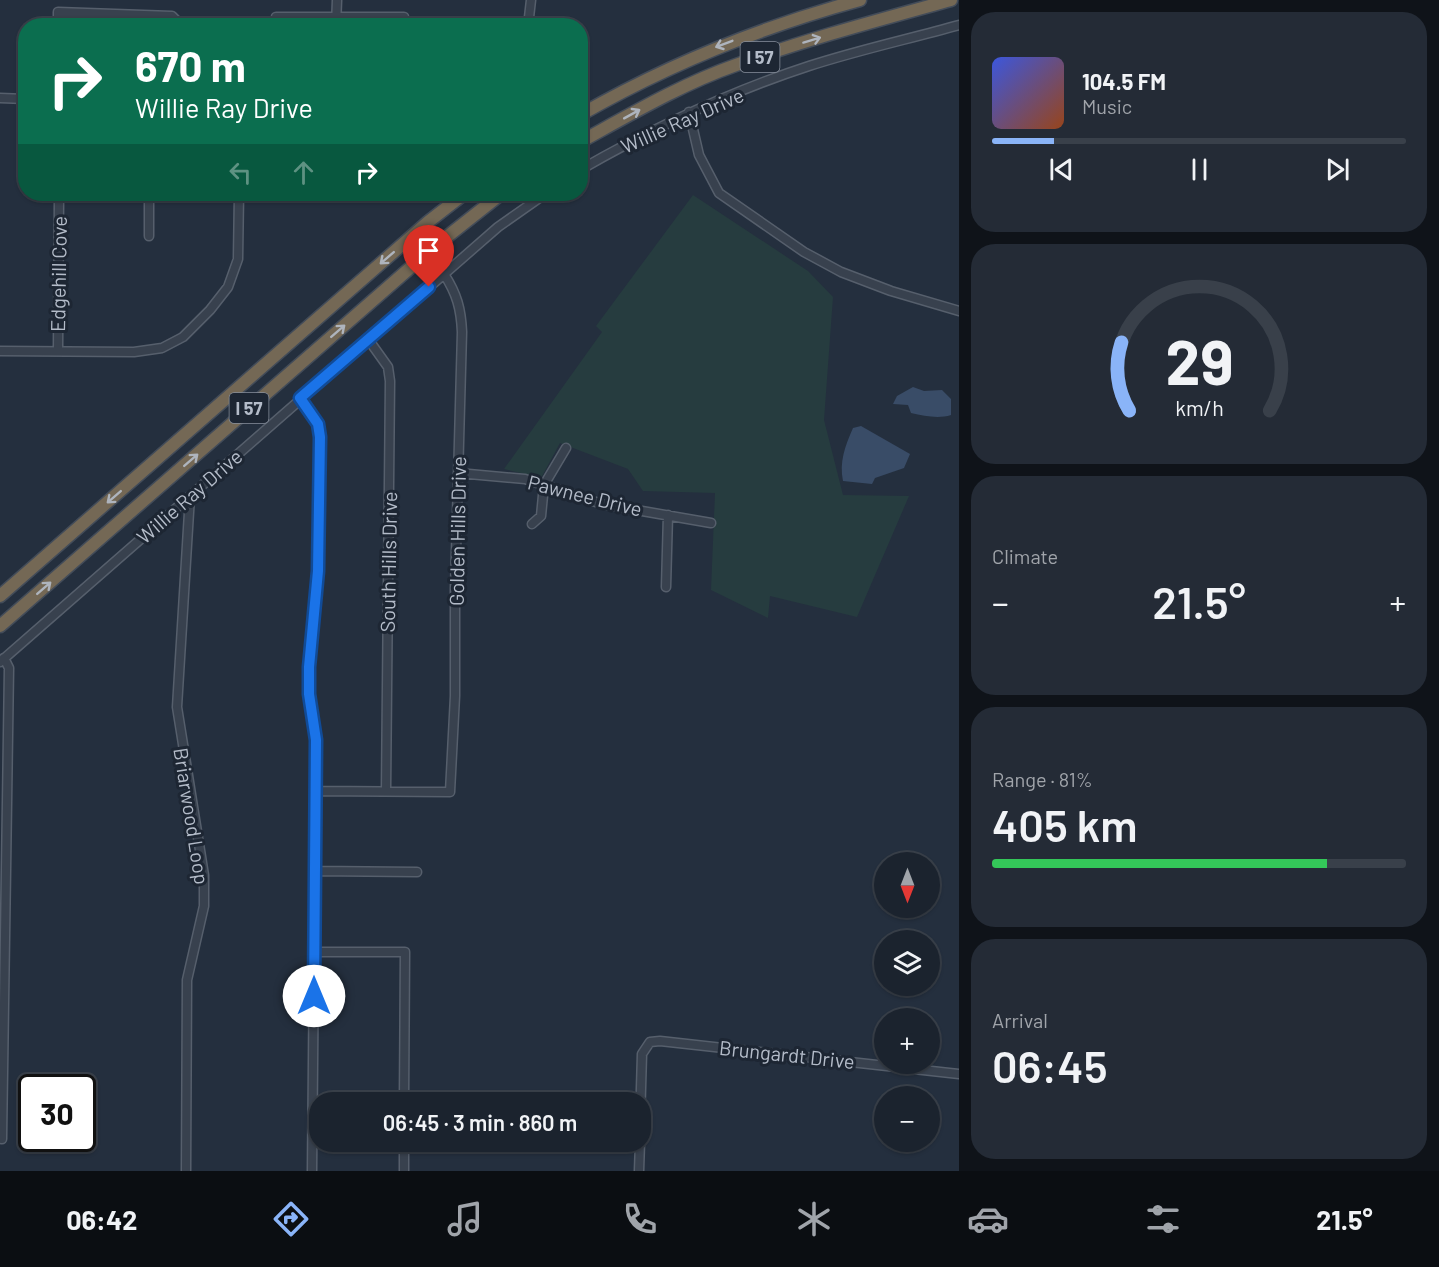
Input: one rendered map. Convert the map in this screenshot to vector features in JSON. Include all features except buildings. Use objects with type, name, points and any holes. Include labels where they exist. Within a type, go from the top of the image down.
[{"type":"highway","name":"I 57","points":[[588,111],[695,56],[808,14],[860,0]]},
{"type":"highway","name":"I 57","points":[[588,138],[654,102],[734,65],[810,40],[951,0]]},
{"type":"highway","name":"I 57","points":[[0,596],[428,222],[455,201]]},
{"type":"highway","name":"I 57","points":[[0,626],[434,247],[492,201]]},
{"type":"street","points":[[336,18],[337,0]]},
{"type":"street","points":[[529,18],[531,0]]},
{"type":"street","points":[[58,18],[58,12],[172,15],[175,18]]},
{"type":"street","points":[[276,17],[288,18]]},
{"type":"street","points":[[390,18],[404,17]]},
{"type":"street","name":"Willie Ray Drive","points":[[588,165],[632,140],[689,112],[809,66],[959,25]]},
{"type":"street","points":[[0,98],[18,99]]},
{"type":"street","points":[[689,112],[699,155],[708,178],[719,193],[804,252],[841,272],[891,291],[959,311]]},
{"type":"street","name":"Edgehill Cove","points":[[58,351],[59,201]]},
{"type":"street","points":[[148,201],[149,236]]},
{"type":"street","points":[[0,351],[134,352],[162,348],[183,337],[210,310],[228,287],[238,259],[238,201]]},
{"type":"street","name":"Willie Ray Drive","points":[[2,660],[498,227],[535,201]]},
{"type":"street","name":"Golden Hills Drive","points":[[386,791],[450,792],[455,696],[461,316],[455,291],[444,274]]},
{"type":"street","name":"South Hills Drive","points":[[368,339],[388,368],[390,381],[386,791]]},
{"type":"street","points":[[300,398],[318,424],[320,437],[318,571],[309,667],[309,694],[316,740],[312,1171]]},
{"type":"street","points":[[532,525],[541,516],[544,485],[566,448]]},
{"type":"street","name":"Pawnee Drive","points":[[458,473],[525,479],[602,504],[711,523]]},
{"type":"street","name":"Briarwood Loop","points":[[186,1171],[187,980],[190,956],[202,918],[204,886],[177,707],[190,496]]},
{"type":"street","points":[[666,587],[668,515]]},
{"type":"street","points":[[2,660],[9,668],[2,1139]]},
{"type":"street","points":[[316,791],[386,791]]},
{"type":"street","points":[[316,872],[417,872]]},
{"type":"street","points":[[314,952],[405,952],[404,1092]]},
{"type":"street","name":"Brungardt Drive","points":[[641,1092],[642,1054],[650,1042],[675,1042],[959,1074]]},
{"type":"street","points":[[404,1152],[404,1171]]},
{"type":"street","points":[[639,1171],[640,1152]]},
{"type":"green space","points":[[693,195],[808,271],[833,297],[824,420],[843,495],[909,496],[857,617],[770,596],[768,618],[711,590],[715,493],[643,491],[628,469],[560,443],[541,478],[504,469],[602,332],[596,326]]},
{"type":"water","points":[[913,387],[924,391],[942,390],[951,399],[951,415],[936,417],[921,415],[911,413],[908,405],[893,404],[897,396]]},
{"type":"water","points":[[861,426],[910,454],[904,468],[875,478],[872,484],[843,481],[842,461],[845,448],[853,428]]},
{"type":"route","points":[[314,996],[316,740],[309,694],[309,667],[318,571],[320,437],[318,424],[300,398],[429,287]]}]
